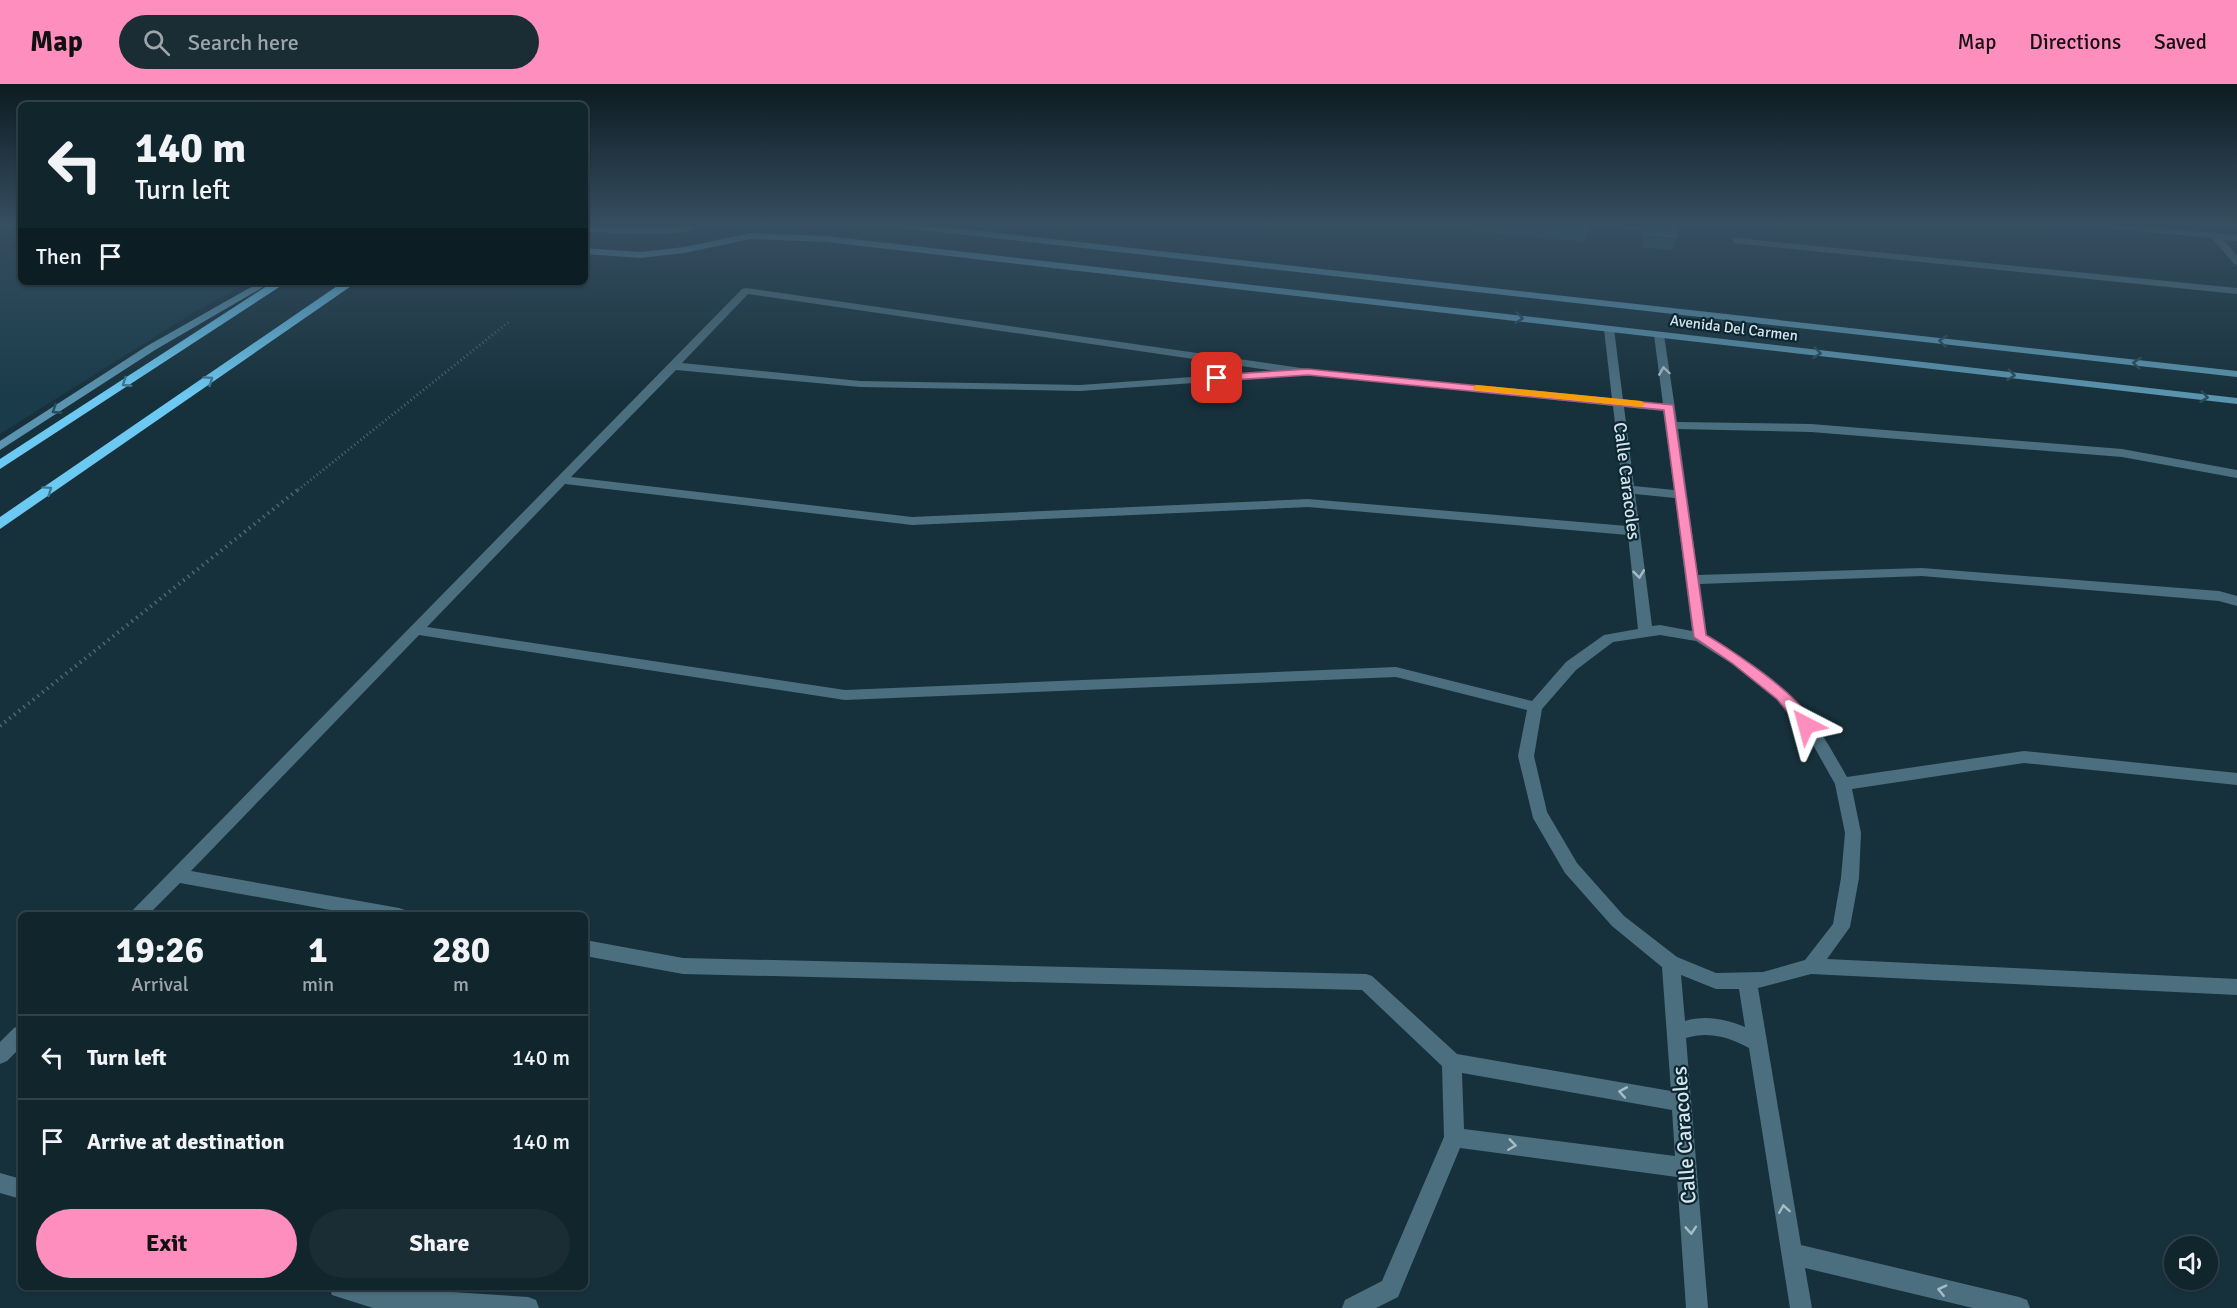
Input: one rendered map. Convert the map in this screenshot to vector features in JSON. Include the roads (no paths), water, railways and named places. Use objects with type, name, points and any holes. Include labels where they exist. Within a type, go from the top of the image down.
[{"type":"highway","points":[[0,465],[276,285]]},
{"type":"highway","points":[[0,524],[347,285]]},
{"type":"main road","name":"Avenida Del Carmen","points":[[1307,282],[1781,336],[2237,401]]},
{"type":"main road","name":"Avenida Del Carmen","points":[[1307,282],[1484,302],[1609,329],[1659,334],[1781,336],[2237,374]]},
{"type":"main road","points":[[0,446],[161,342],[262,285]]},
{"type":"street","points":[[2148,282],[2237,291]]},
{"type":"street","points":[[140,912],[746,291],[1308,372],[1618,401],[1669,408]]},
{"type":"street","name":"Calle Caracoles","points":[[1609,329],[1646,632]]},
{"type":"street","points":[[1659,334],[1700,637]]},
{"type":"street","points":[[673,366],[860,384],[1080,388],[1308,372]]},
{"type":"street","points":[[1671,425],[1811,428],[2122,453],[2237,474]]},
{"type":"street","points":[[562,480],[912,521],[1308,503],[1634,531]]},
{"type":"street","points":[[1629,489],[1681,495]]},
{"type":"street","points":[[1692,580],[1922,572],[2219,596],[2237,601]]},
{"type":"street","points":[[415,630],[845,695],[1395,672],[1535,707]]},
{"type":"street","points":[[1811,966],[1841,927],[1850,878],[1853,833],[1843,784],[1817,739],[1782,696],[1737,660],[1700,637],[1660,630],[1609,638],[1571,666],[1535,707],[1526,756],[1539,813],[1571,868],[1618,921],[1671,963],[1716,981],[1763,980],[1811,966],[2237,987]]},
{"type":"street","points":[[1843,784],[2024,757],[2237,779]]},
{"type":"street","points":[[176,875],[382,912]]},
{"type":"street","points":[[588,949],[683,966],[1366,982],[1452,1062],[1681,1102]]},
{"type":"street","name":"Calle Caracoles","points":[[1671,963],[1697,1308]]},
{"type":"street","points":[[1747,980],[1801,1308]]},
{"type":"street","points":[[1676,1033],[1688,1027],[1706,1026],[1745,1035],[1757,1043]]},
{"type":"street","points":[[0,1055],[18,1037]]},
{"type":"street","points":[[1353,1308],[1390,1289],[1454,1137],[1452,1062]]},
{"type":"street","points":[[1454,1137],[1686,1168]]},
{"type":"street","points":[[0,1183],[18,1188]]},
{"type":"street","points":[[1792,1254],[1980,1303],[2019,1308]]},
{"type":"street","points":[[350,1290],[376,1298],[528,1308]]}]
